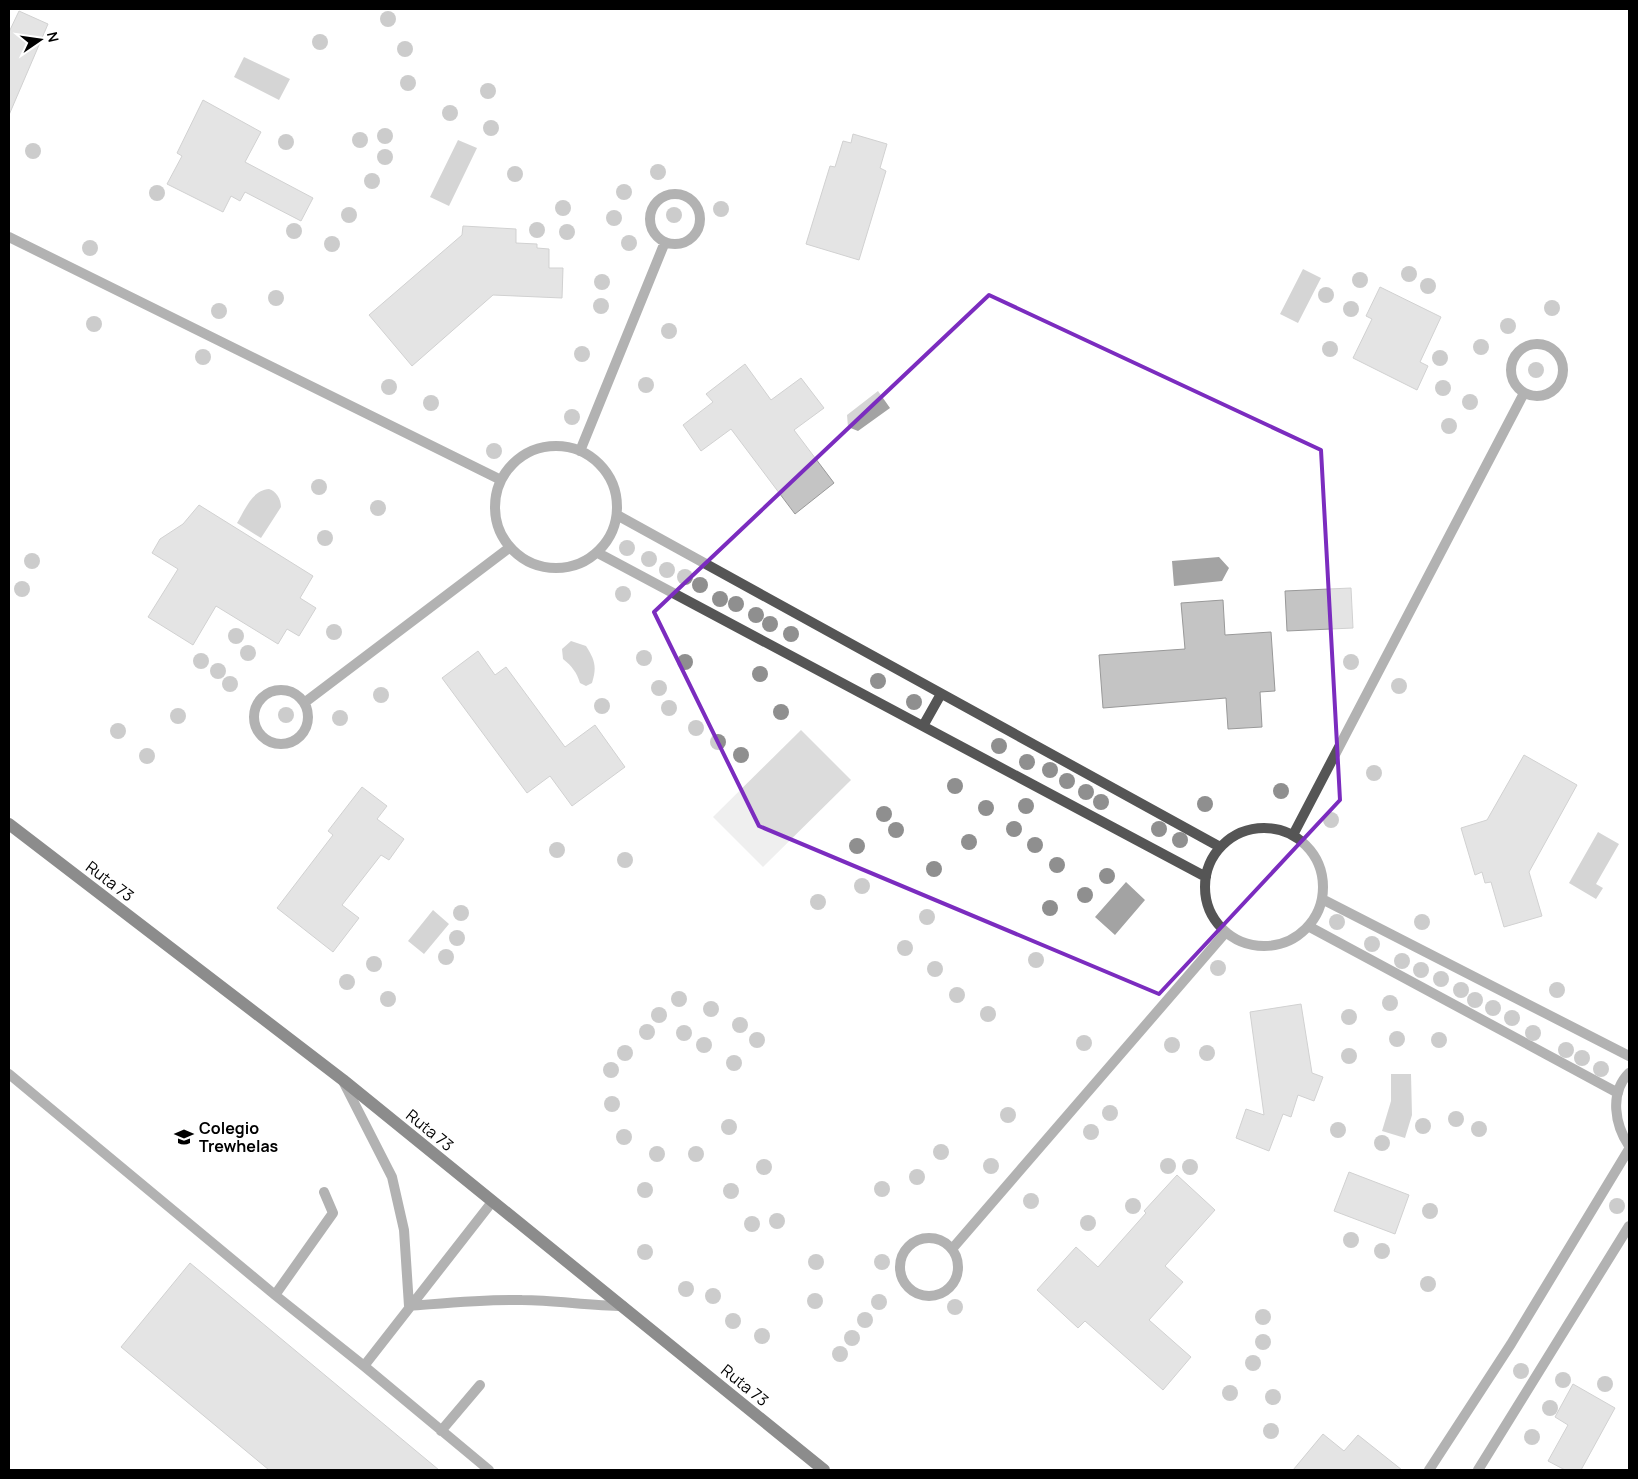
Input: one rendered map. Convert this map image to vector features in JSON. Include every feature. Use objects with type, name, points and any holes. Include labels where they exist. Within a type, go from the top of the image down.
[{"type":"main road","name":"Ruta 73","points":[[9,824],[343,1080],[824,1470]]},
{"type":"street","points":[[680,194],[691,199],[698,209],[699,226],[697,232],[688,241],[677,244],[665,242],[656,234],[651,223],[652,211],[658,201],[668,195],[680,194]]},
{"type":"street","points":[[9,237],[501,480]]},
{"type":"street","points":[[580,451],[665,242]]},
{"type":"street","points":[[1539,343],[1549,346],[1558,352],[1563,362],[1563,372],[1560,382],[1554,390],[1545,395],[1534,396],[1524,393],[1516,387],[1510,367],[1520,349],[1529,344],[1539,343]]},
{"type":"street","points":[[1293,836],[1524,393]]},
{"type":"street","points":[[549,446],[565,446],[580,451],[593,459],[604,470],[613,484],[617,515],[610,536],[598,553],[585,562],[569,568],[553,569],[536,566],[522,559],[509,548],[501,536],[494,508],[501,480],[509,467],[520,456],[534,450],[549,446]]},
{"type":"street","points":[[617,515],[1220,847]]},
{"type":"street","points":[[304,703],[509,548]]},
{"type":"street","points":[[598,553],[1206,876]]},
{"type":"street","points":[[285,690],[296,695],[304,703],[308,715],[306,727],[300,737],[289,743],[277,744],[266,739],[258,731],[254,719],[256,707],[263,697],[273,691],[285,690]]},
{"type":"street","points":[[923,726],[941,694]]},
{"type":"street","points":[[1278,829],[1293,836],[1308,847],[1318,862],[1323,880],[1322,899],[1317,913],[1308,926],[1294,938],[1277,945],[1259,946],[1241,942],[1226,932],[1215,920],[1208,907],[1205,892],[1206,876],[1211,861],[1220,847],[1232,837],[1246,830],[1278,829]]},
{"type":"street","points":[[1322,899],[1629,1056]]},
{"type":"street","points":[[1308,926],[1618,1093]]},
{"type":"street","points":[[952,1249],[1226,932]]},
{"type":"street","points":[[1429,1470],[1511,1344],[1629,1147],[1622,1136],[1617,1122],[1616,1107],[1618,1093],[1629,1073]]},
{"type":"street","points":[[9,1074],[489,1470]]},
{"type":"street","points":[[343,1080],[392,1177],[404,1230],[410,1306]]},
{"type":"street","points":[[275,1295],[333,1213],[324,1192]]},
{"type":"street","points":[[364,1366],[492,1202]]},
{"type":"street","points":[[1478,1470],[1629,1226]]},
{"type":"street","points":[[924,1238],[934,1238],[944,1242],[952,1249],[957,1258],[956,1278],[943,1293],[923,1296],[914,1293],[906,1286],[901,1277],[899,1267],[901,1257],[906,1248],[924,1238]]},
{"type":"street","points":[[410,1306],[467,1301],[523,1300],[623,1306]]},
{"type":"street","points":[[441,1431],[480,1385]]},
{"type":"highlighted area","points":[[989,295],[1321,450],[1340,800],[1159,994],[759,826],[654,612]]},
{"type":"shaded area","points":[[244,57],[290,79],[279,100],[234,77]]},
{"type":"shaded area","points":[[458,140],[477,148],[449,206],[430,197]]},
{"type":"shaded area","points":[[1303,269],[1321,278],[1298,323],[1280,314]]},
{"type":"shaded area","points":[[878,391],[890,408],[858,431],[848,427],[847,415]]},
{"type":"shaded area","points":[[269,489],[278,496],[281,507],[261,538],[237,523],[254,497],[263,490]]},
{"type":"shaded area","points":[[1219,557],[1229,568],[1222,581],[1174,586],[1172,561]]},
{"type":"shaded area","points":[[571,641],[586,646],[593,660],[595,668],[594,677],[592,683],[586,686],[580,683],[574,670],[563,659],[562,649]]},
{"type":"shaded area","points":[[801,730],[851,780],[763,867],[713,817]]},
{"type":"shaded area","points":[[1598,832],[1619,844],[1596,884],[1603,888],[1596,899],[1569,883]]},
{"type":"shaded area","points":[[1126,882],[1145,900],[1115,935],[1095,917]]},
{"type":"shaded area","points":[[433,910],[449,924],[424,954],[408,941]]},
{"type":"shaded area","points":[[1391,1074],[1411,1074],[1412,1115],[1405,1138],[1382,1131],[1391,1101]]},
{"type":"building","points":[[19,11],[48,24],[9,115],[9,32]]},
{"type":"building","points":[[203,100],[261,132],[245,162],[313,198],[301,221],[245,192],[240,201],[231,196],[223,212],[167,184],[182,156],[177,153]]},
{"type":"building","points":[[853,134],[887,144],[880,168],[886,171],[859,260],[806,244],[830,166],[835,167],[843,141],[851,143]]},
{"type":"building","points":[[463,226],[516,229],[516,243],[537,244],[537,248],[549,249],[549,268],[563,268],[562,298],[493,295],[412,366],[369,315],[462,235]]},
{"type":"building","points":[[1380,287],[1441,317],[1420,362],[1428,366],[1417,390],[1353,358],[1372,319],[1366,316]]},
{"type":"building","points":[[745,364],[771,400],[801,378],[824,408],[794,430],[834,483],[795,514],[731,429],[701,451],[683,425],[713,402],[706,394]]},
{"type":"building","points":[[199,505],[313,576],[300,598],[316,608],[299,636],[287,629],[278,644],[216,606],[193,645],[148,617],[178,569],[152,553],[160,539],[183,524]]},
{"type":"building","points":[[1351,588],[1353,628],[1287,631],[1285,591]]},
{"type":"building","points":[[1223,600],[1225,635],[1271,632],[1275,691],[1260,692],[1262,727],[1228,729],[1226,698],[1103,708],[1099,655],[1185,649],[1181,603]]},
{"type":"building","points":[[478,651],[495,675],[506,667],[565,747],[595,725],[625,767],[572,806],[550,776],[527,793],[442,678]]},
{"type":"building","points":[[1524,755],[1577,785],[1529,872],[1542,916],[1504,927],[1491,882],[1485,883],[1482,872],[1475,875],[1461,828],[1487,820]]},
{"type":"building","points":[[362,787],[387,806],[377,819],[404,839],[389,860],[381,855],[342,905],[359,918],[333,952],[277,908],[333,835],[328,831]]},
{"type":"building","points":[[1301,1004],[1312,1073],[1323,1077],[1314,1101],[1298,1095],[1291,1117],[1283,1114],[1269,1151],[1236,1138],[1246,1109],[1264,1115],[1250,1012]]},
{"type":"building","points":[[1349,1172],[1409,1195],[1395,1234],[1334,1211]]},
{"type":"building","points":[[1177,1175],[1215,1210],[1165,1266],[1183,1282],[1149,1320],[1191,1357],[1163,1390],[1085,1321],[1078,1328],[1037,1290],[1076,1247],[1098,1267],[1146,1213],[1144,1211]]},
{"type":"building","points":[[190,1263],[439,1470],[269,1470],[121,1347]]},
{"type":"building","points":[[1573,1384],[1615,1408],[1581,1470],[1565,1470],[1548,1461],[1568,1425],[1555,1417]]},
{"type":"building","points":[[1323,1434],[1344,1451],[1358,1435],[1402,1470],[1293,1470]]},
{"type":"place","name":"Colegio Trewhelas","points":[[184,1137]]}]
